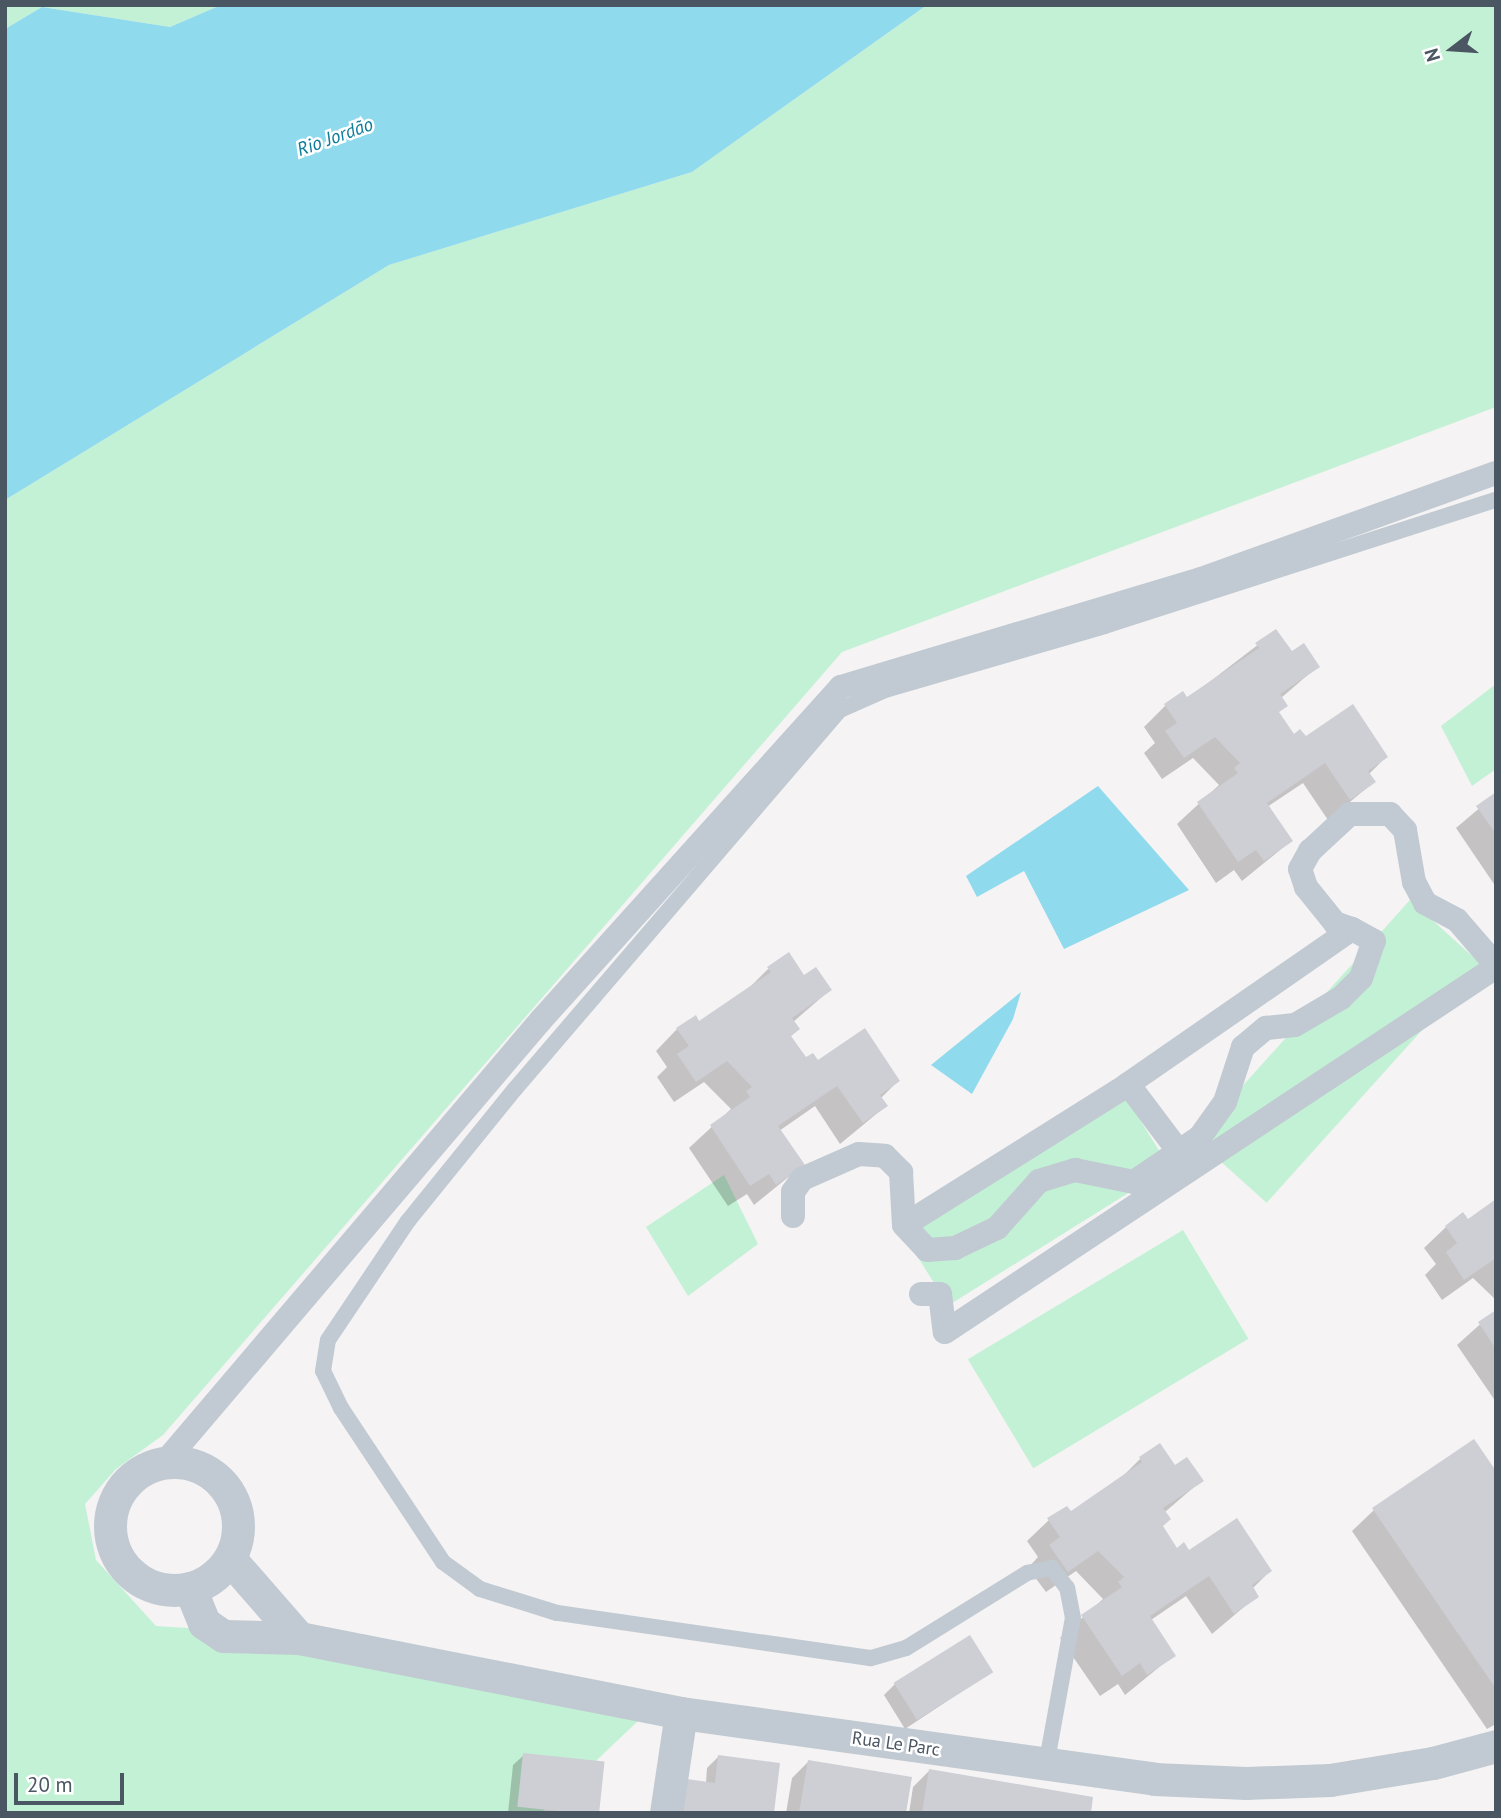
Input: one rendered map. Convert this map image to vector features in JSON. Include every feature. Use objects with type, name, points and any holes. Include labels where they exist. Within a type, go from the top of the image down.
[{"type":"street","points":[[165,1462],[205,1469],[233,1499],[238,1530],[230,1559],[217,1574],[190,1588],[155,1588],[136,1578],[121,1562],[112,1541],[110,1519],[116,1498],[129,1480],[165,1462],[541,1020],[841,687],[1201,579],[1496,473]]},
{"type":"street","points":[[793,1216],[793,1192],[802,1179],[859,1154],[885,1156],[901,1172],[904,1225],[927,1250],[955,1248],[998,1228],[1039,1181],[1075,1170],[1134,1182],[1186,1160],[1225,1102],[1243,1047],[1266,1028],[1295,1025],[1342,998],[1361,978],[1374,941],[1335,923],[1306,887],[1300,869],[1310,850],[1350,814],[1390,814],[1405,830],[1414,881],[1425,903],[1457,920],[1496,966],[1186,1160],[945,1332],[940,1294],[921,1294]]},
{"type":"street","points":[[904,1225],[1128,1084],[1352,929]]},
{"type":"street","points":[[1128,1084],[1186,1160]]},
{"type":"street","points":[[230,1559],[299,1638]]},
{"type":"street","name":"Rua Le Parc","points":[[190,1588],[204,1623],[223,1636],[299,1638],[681,1713],[1046,1766],[1154,1779],[1246,1783],[1331,1780],[1433,1763],[1496,1746]]},
{"type":"street","points":[[666,1813],[681,1713]]},
{"type":"lane","points":[[1046,1766],[1073,1618],[1067,1588],[1052,1568],[1027,1573],[906,1648],[870,1658],[557,1614],[480,1589],[443,1562],[341,1408],[323,1371],[328,1340],[408,1221],[515,1089],[840,710],[886,690],[1157,610],[1496,500]]},
{"type":"green space","points":[[5,5],[221,5],[170,27],[42,7],[5,29]]},
{"type":"green space","points":[[927,5],[1496,5],[1496,407],[842,652],[163,1435],[116,1469],[85,1504],[96,1560],[156,1626],[220,1630],[638,1721],[541,1813],[5,1813],[5,500],[389,265],[692,172]]},
{"type":"green space","points":[[1496,684],[1496,769],[1472,786],[1441,726]]},
{"type":"green space","points":[[1410,900],[1481,964],[1267,1203],[1195,1139]]},
{"type":"green space","points":[[1125,1096],[1170,1167],[948,1306],[904,1234]]},
{"type":"green space","points":[[724,1175],[758,1244],[688,1296],[646,1227]]},
{"type":"green space","points":[[1183,1230],[1248,1339],[1033,1468],[968,1359]]},
{"type":"water","name":"Rio Jordão","points":[[221,5],[927,5],[692,172],[389,265],[5,500],[5,29],[42,7],[170,27]]},
{"type":"water","points":[[1098,786],[1189,890],[1064,949],[1024,871],[977,897],[966,876]]},
{"type":"water","points":[[1021,992],[1013,1019],[972,1094],[931,1065]]},
{"type":"building","points":[[1276,629],[1292,651],[1304,643],[1320,667],[1280,694],[1288,706],[1279,712],[1294,734],[1300,729],[1306,736],[1353,704],[1388,757],[1368,771],[1376,782],[1350,800],[1325,763],[1267,803],[1293,841],[1264,861],[1256,850],[1238,862],[1197,802],[1238,773],[1234,768],[1240,763],[1215,737],[1184,758],[1165,731],[1177,723],[1164,704],[1183,691],[1187,697],[1259,648],[1255,643]]},
{"type":"building","points":[[1496,792],[1496,834],[1476,806]]},
{"type":"building","points":[[789,952],[804,975],[816,967],[832,990],[792,1018],[800,1029],[791,1036],[806,1057],[813,1053],[818,1060],[865,1028],[900,1081],[880,1095],[888,1106],[863,1123],[837,1086],[778,1126],[805,1165],[776,1185],[769,1174],[750,1186],[710,1125],[750,1097],[746,1091],[752,1087],[727,1061],[696,1082],[677,1054],[689,1046],[676,1028],[696,1015],[699,1021],[771,972],[767,967]]},
{"type":"building","points":[[1496,1199],[1496,1258],[1464,1280],[1446,1252],[1457,1243],[1445,1226],[1463,1212],[1468,1219]]},
{"type":"building","points":[[1496,1310],[1496,1349],[1478,1322]]},
{"type":"building","points":[[1474,1439],[1496,1471],[1496,1689],[1372,1508]]},
{"type":"building","points":[[1160,1443],[1175,1465],[1187,1457],[1204,1481],[1163,1508],[1171,1519],[1163,1526],[1177,1548],[1184,1542],[1189,1550],[1237,1518],[1272,1571],[1252,1585],[1259,1597],[1234,1614],[1209,1576],[1150,1616],[1176,1656],[1147,1675],[1140,1663],[1122,1676],[1081,1615],[1122,1587],[1118,1582],[1124,1577],[1098,1551],[1068,1572],[1049,1545],[1060,1537],[1047,1518],[1067,1506],[1071,1511],[1142,1462],[1139,1457]]},
{"type":"building","points":[[970,1635],[993,1672],[917,1720],[894,1683]]},
{"type":"building","points":[[523,1753],[605,1762],[599,1813],[517,1807]]},
{"type":"building","points":[[718,1755],[780,1763],[774,1813],[683,1813],[687,1779],[715,1783]]},
{"type":"building","points":[[808,1760],[912,1777],[906,1813],[799,1813]]},
{"type":"building","points":[[929,1769],[1093,1797],[1091,1813],[922,1813]]}]
